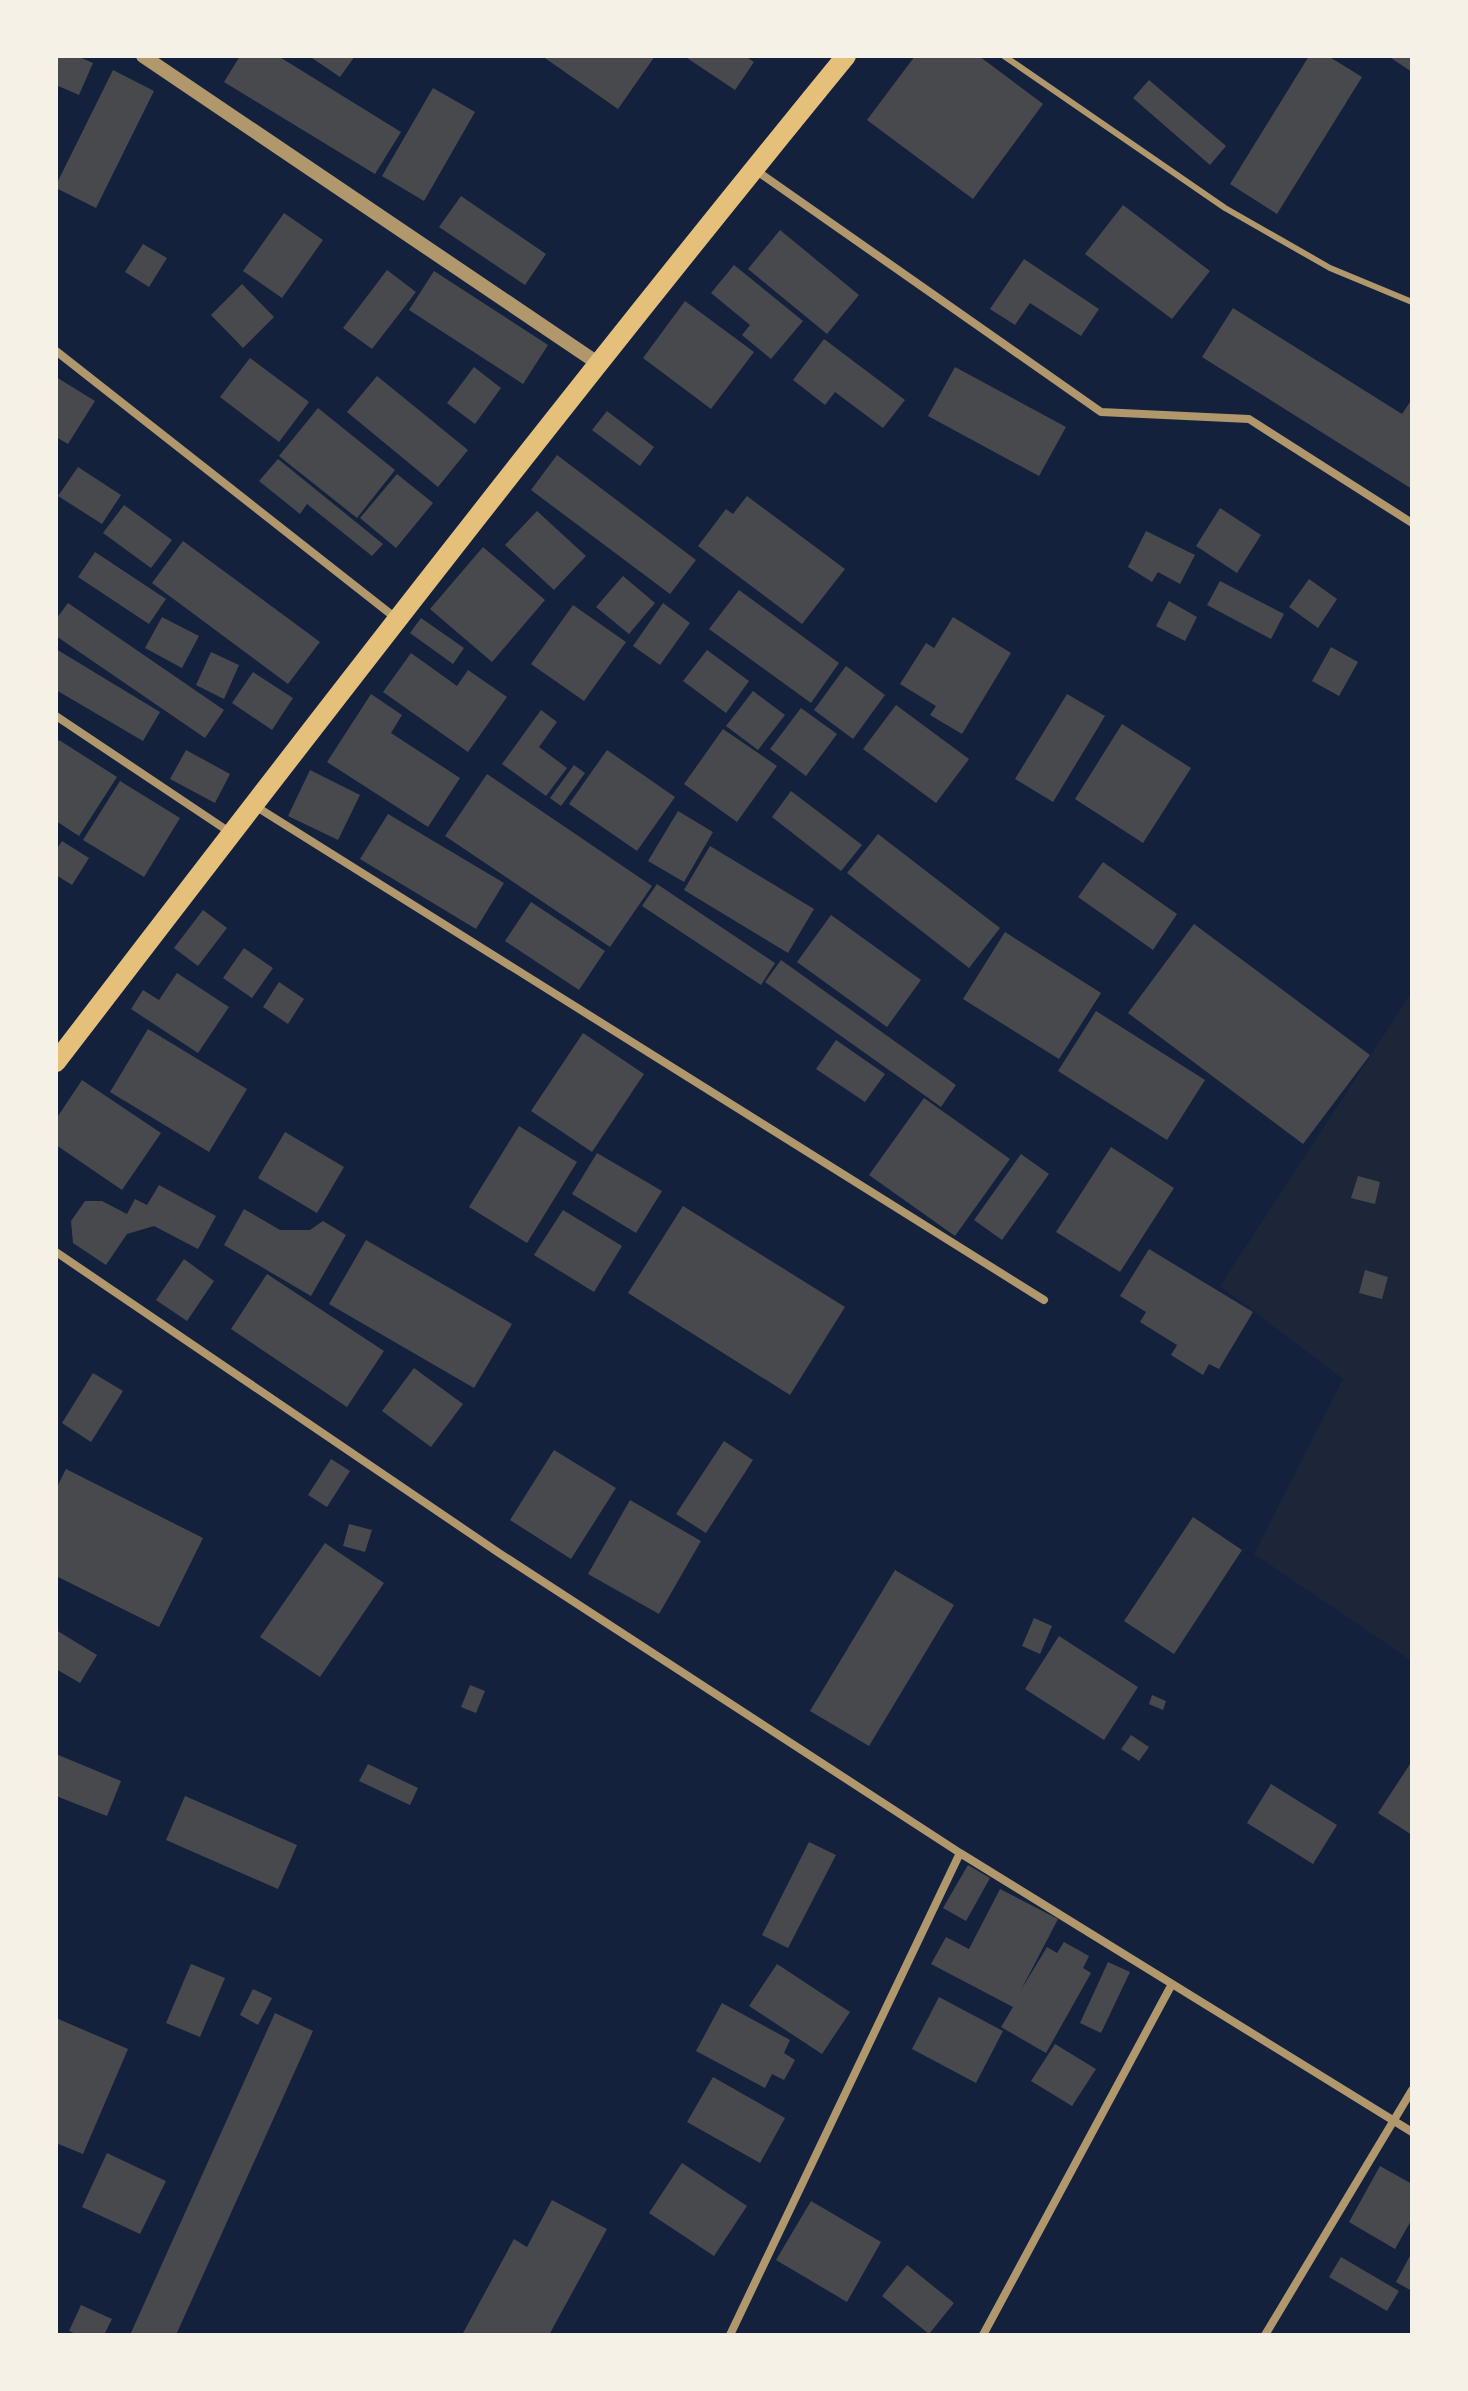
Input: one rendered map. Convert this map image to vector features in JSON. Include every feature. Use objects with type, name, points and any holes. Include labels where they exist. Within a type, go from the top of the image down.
[{"type":"main road","points":[[56,1062],[398,619],[753,169],[846,56]]},
{"type":"street","points":[[143,56],[599,364]]},
{"type":"street","points":[[753,169],[1101,412],[1249,419],[1412,523]]},
{"type":"street","points":[[56,351],[398,619]]},
{"type":"street","points":[[56,716],[231,833]]},
{"type":"street","points":[[254,805],[1044,1300]]},
{"type":"street","points":[[56,1252],[499,1553],[960,1853],[1412,2132]]},
{"type":"street","points":[[730,2335],[960,1853]]},
{"type":"street","points":[[983,2335],[1172,1984]]},
{"type":"street","points":[[1281,2335],[1268,2331],[1412,2090]]},
{"type":"lane","points":[[1004,56],[1225,208],[1330,268],[1412,302]]},
{"type":"shaded area","points":[[1412,992],[1412,1661],[1254,1554],[1343,1379],[1220,1286]]},
{"type":"building","points":[[56,56],[77,56],[93,63],[79,95],[56,85]]},
{"type":"building","points":[[240,56],[278,56],[401,132],[375,174],[224,82]]},
{"type":"building","points":[[309,56],[355,56],[340,77]]},
{"type":"building","points":[[542,56],[655,56],[618,109]]},
{"type":"building","points":[[684,56],[745,56],[754,62],[735,90]]},
{"type":"building","points":[[915,56],[979,56],[1043,104],[973,199],[867,120]]},
{"type":"building","points":[[1309,56],[1328,56],[1362,77],[1277,214],[1230,184]]},
{"type":"building","points":[[1388,56],[1412,56],[1412,72]]},
{"type":"building","points":[[113,70],[154,91],[96,208],[56,188],[56,185]]},
{"type":"building","points":[[1149,80],[1226,146],[1210,165],[1133,98]]},
{"type":"building","points":[[433,88],[475,112],[424,201],[382,176]]},
{"type":"building","points":[[461,196],[546,254],[525,285],[439,227]]},
{"type":"building","points":[[1123,205],[1210,271],[1172,319],[1085,254]]},
{"type":"building","points":[[284,213],[323,240],[282,298],[243,271]]},
{"type":"building","points":[[780,230],[859,295],[827,334],[748,269]]},
{"type":"building","points":[[143,244],[167,258],[149,287],[125,272]]},
{"type":"building","points":[[1024,259],[1099,309],[1081,336],[1030,303],[1015,325],[990,309]]},
{"type":"building","points":[[734,265],[803,321],[771,359],[742,335],[750,325],[711,293]]},
{"type":"building","points":[[387,270],[416,292],[372,349],[343,328]]},
{"type":"building","points":[[434,271],[548,345],[523,384],[409,310]]},
{"type":"building","points":[[242,284],[274,317],[243,348],[211,315]]},
{"type":"building","points":[[685,301],[754,352],[711,409],[643,358]]},
{"type":"building","points":[[1233,308],[1402,414],[1412,399],[1412,489],[1202,357]]},
{"type":"building","points":[[824,339],[905,400],[883,428],[835,392],[825,405],[793,380]]},
{"type":"building","points":[[250,358],[309,402],[279,442],[220,397]]},
{"type":"building","points":[[474,367],[501,388],[475,424],[447,403]]},
{"type":"building","points":[[955,367],[1066,427],[1039,476],[928,416]]},
{"type":"building","points":[[377,376],[468,450],[438,487],[347,412]]},
{"type":"building","points":[[56,377],[95,401],[68,444],[56,437]]},
{"type":"building","points":[[318,408],[395,470],[357,518],[279,456]]},
{"type":"building","points":[[607,411],[654,447],[640,466],[592,430]]},
{"type":"building","points":[[557,455],[696,560],[670,594],[531,490]]},
{"type":"building","points":[[278,459],[383,544],[372,556],[307,504],[300,514],[259,481]]},
{"type":"building","points":[[78,467],[121,495],[102,524],[58,496]]},
{"type":"building","points":[[397,474],[433,503],[396,548],[360,518]]},
{"type":"building","points":[[747,496],[845,569],[802,624],[698,546],[726,509],[733,514]]},
{"type":"building","points":[[124,505],[172,540],[151,568],[103,533]]},
{"type":"building","points":[[1220,508],[1261,535],[1237,573],[1196,546]]},
{"type":"building","points":[[537,511],[586,556],[554,590],[505,545]]},
{"type":"building","points":[[1146,531],[1195,555],[1180,584],[1158,572],[1152,582],[1128,567]]},
{"type":"building","points":[[183,541],[320,642],[288,684],[152,583]]},
{"type":"building","points":[[483,547],[545,600],[492,662],[430,609]]},
{"type":"building","points":[[95,552],[166,599],[149,624],[78,577]]},
{"type":"building","points":[[623,576],[655,603],[629,634],[596,607]]},
{"type":"building","points":[[1309,579],[1337,599],[1318,628],[1289,607]]},
{"type":"building","points":[[1220,581],[1284,614],[1271,639],[1207,605]]},
{"type":"building","points":[[739,590],[839,663],[811,703],[709,629]]},
{"type":"building","points":[[1169,601],[1197,617],[1185,641],[1156,626]]},
{"type":"building","points":[[68,603],[224,710],[205,738],[56,636],[56,619]]},
{"type":"building","points":[[663,603],[690,623],[660,665],[633,646]]},
{"type":"building","points":[[573,605],[626,642],[584,701],[531,664]]},
{"type":"building","points":[[162,617],[199,636],[182,668],[145,648]]},
{"type":"building","points":[[953,617],[1011,653],[962,734],[930,715],[936,706],[900,684],[926,643],[934,648]]},
{"type":"building","points":[[421,618],[464,648],[453,664],[410,633]]},
{"type":"building","points":[[1331,647],[1358,662],[1339,696],[1312,681]]},
{"type":"building","points":[[56,649],[160,712],[143,741],[56,690]]},
{"type":"building","points":[[707,650],[749,681],[726,713],[683,681]]},
{"type":"building","points":[[211,652],[239,665],[224,699],[196,685]]},
{"type":"building","points":[[411,653],[457,686],[468,670],[507,697],[468,752],[383,692]]},
{"type":"building","points":[[846,666],[885,695],[853,739],[814,710]]},
{"type":"building","points":[[253,672],[293,698],[272,730],[232,703]]},
{"type":"building","points":[[753,691],[785,715],[758,750],[726,726]]},
{"type":"building","points":[[371,694],[402,715],[391,733],[460,778],[428,827],[327,762]]},
{"type":"building","points":[[1067,694],[1105,716],[1053,802],[1015,779]]},
{"type":"building","points":[[896,705],[969,759],[936,803],[863,749]]},
{"type":"building","points":[[801,708],[837,734],[806,776],[770,749]]},
{"type":"building","points":[[541,710],[557,722],[539,747],[567,768],[546,796],[502,764]]},
{"type":"building","points":[[1122,724],[1191,768],[1143,843],[1075,799]]},
{"type":"building","points":[[723,729],[777,766],[737,822],[684,784]]},
{"type":"building","points":[[59,740],[117,777],[79,836],[56,821],[56,745]]},
{"type":"building","points":[[186,750],[230,774],[215,803],[170,779]]},
{"type":"building","points":[[607,750],[675,797],[637,851],[569,804]]},
{"type":"building","points":[[574,765],[585,773],[561,806],[550,798]]},
{"type":"building","points":[[310,770],[360,795],[338,840],[288,816]]},
{"type":"building","points":[[487,774],[652,886],[610,947],[445,836]]},
{"type":"building","points":[[120,781],[180,818],[144,877],[83,840]]},
{"type":"building","points":[[791,791],[862,845],[841,871],[772,817]]},
{"type":"building","points":[[678,811],[713,832],[684,882],[648,861]]},
{"type":"building","points":[[388,814],[504,883],[476,929],[360,859]]},
{"type":"building","points":[[878,834],[1000,928],[969,968],[847,873]]},
{"type":"building","points":[[62,841],[89,858],[72,885],[56,875],[56,850]]},
{"type":"building","points":[[710,846],[814,909],[788,953],[684,890]]},
{"type":"building","points":[[1103,862],[1177,914],[1153,950],[1078,897]]},
{"type":"building","points":[[657,884],[775,963],[761,985],[642,906]]},
{"type":"building","points":[[531,902],[605,951],[579,990],[505,941]]},
{"type":"building","points":[[203,910],[227,928],[198,966],[174,948]]},
{"type":"building","points":[[831,915],[921,980],[887,1027],[797,962]]},
{"type":"building","points":[[1194,924],[1370,1055],[1303,1144],[1128,1013]]},
{"type":"building","points":[[1005,932],[1101,993],[1059,1059],[963,999]]},
{"type":"building","points":[[244,948],[273,968],[252,998],[223,978]]},
{"type":"building","points":[[781,960],[956,1085],[941,1107],[765,982]]},
{"type":"building","points":[[177,973],[229,1007],[198,1053],[131,1009],[143,990],[159,1000]]},
{"type":"building","points":[[279,982],[304,999],[288,1024],[263,1007]]},
{"type":"building","points":[[1096,1011],[1205,1080],[1167,1140],[1058,1071]]},
{"type":"building","points":[[148,1029],[247,1089],[209,1152],[110,1092]]},
{"type":"building","points":[[583,1033],[644,1074],[592,1152],[531,1111]]},
{"type":"building","points":[[836,1040],[885,1074],[865,1102],[816,1069]]},
{"type":"building","points":[[82,1080],[161,1133],[122,1190],[56,1145],[56,1119]]},
{"type":"building","points":[[924,1098],[1010,1159],[955,1236],[869,1175]]},
{"type":"building","points":[[519,1126],[577,1162],[527,1243],[469,1207]]},
{"type":"building","points":[[285,1132],[344,1167],[317,1213],[258,1178]]},
{"type":"building","points":[[1111,1147],[1174,1188],[1120,1272],[1056,1232]]},
{"type":"building","points":[[597,1153],[662,1191],[636,1233],[572,1194]]},
{"type":"building","points":[[1021,1154],[1049,1174],[1002,1240],[974,1220]]},
{"type":"building","points":[[1358,1176],[1380,1182],[1375,1204],[1351,1198]]},
{"type":"building","points":[[159,1185],[216,1216],[198,1249],[154,1226],[127,1234],[106,1265],[73,1243],[71,1221],[85,1201],[102,1201],[127,1214],[135,1199],[147,1205]]},
{"type":"building","points":[[683,1206],[845,1307],[790,1395],[628,1293]]},
{"type":"building","points":[[244,1209],[280,1230],[310,1230],[323,1221],[346,1235],[311,1296],[224,1245]]},
{"type":"building","points":[[563,1210],[622,1246],[594,1292],[534,1255]]},
{"type":"building","points":[[366,1240],[512,1324],[474,1388],[329,1304]]},
{"type":"building","points":[[1149,1249],[1253,1312],[1219,1369],[1209,1364],[1203,1375],[1171,1355],[1177,1345],[1140,1322],[1146,1312],[1120,1296]]},
{"type":"building","points":[[184,1259],[214,1281],[187,1321],[156,1300]]},
{"type":"building","points":[[1365,1270],[1388,1277],[1382,1299],[1359,1293]]},
{"type":"building","points":[[267,1274],[384,1351],[347,1407],[231,1329]]},
{"type":"building","points":[[414,1368],[463,1404],[431,1447],[382,1411]]},
{"type":"building","points":[[93,1373],[123,1391],[91,1442],[62,1423]]},
{"type":"building","points":[[724,1441],[753,1460],[706,1533],[676,1514]]},
{"type":"building","points":[[554,1450],[616,1488],[571,1559],[510,1520]]},
{"type":"building","points":[[331,1459],[350,1471],[327,1507],[308,1495]]},
{"type":"building","points":[[66,1469],[203,1538],[159,1627],[56,1576],[56,1489]]},
{"type":"building","points":[[630,1500],[701,1541],[659,1614],[588,1574]]},
{"type":"building","points":[[1193,1517],[1242,1550],[1174,1654],[1124,1621]]},
{"type":"building","points":[[349,1524],[372,1530],[365,1552],[343,1546]]},
{"type":"building","points":[[325,1543],[384,1583],[320,1677],[260,1637]]},
{"type":"building","points":[[895,1570],[954,1605],[869,1746],[810,1711]]},
{"type":"building","points":[[1034,1618],[1052,1626],[1040,1654],[1022,1646]]},
{"type":"building","points":[[56,1630],[97,1655],[80,1683],[56,1669]]},
{"type":"building","points":[[1059,1636],[1138,1687],[1104,1740],[1025,1689]]},
{"type":"building","points":[[470,1685],[485,1691],[476,1713],[461,1707]]},
{"type":"building","points":[[1152,1695],[1166,1701],[1163,1710],[1149,1704]]},
{"type":"building","points":[[1131,1735],[1149,1747],[1139,1761],[1121,1749]]},
{"type":"building","points":[[56,1754],[121,1781],[107,1816],[56,1796]]},
{"type":"building","points":[[1412,1761],[1412,1835],[1378,1813]]},
{"type":"building","points":[[368,1764],[418,1788],[410,1805],[359,1781]]},
{"type":"building","points":[[1271,1784],[1337,1825],[1313,1864],[1247,1823]]},
{"type":"building","points":[[185,1796],[297,1845],[278,1889],[166,1840]]},
{"type":"building","points":[[809,1842],[836,1855],[788,1948],[762,1935]]},
{"type":"building","points":[[968,1865],[990,1878],[966,1921],[943,1908]]},
{"type":"building","points":[[1000,1889],[1058,1919],[1021,1990],[1047,1947],[1057,1953],[1064,1942],[1089,1956],[1083,1968],[1091,1973],[1046,2053],[1001,2027],[1013,2007],[931,1964],[946,1937],[969,1949]]},
{"type":"building","points":[[1108,1962],[1130,1972],[1101,2033],[1080,2023]]},
{"type":"building","points":[[191,1964],[225,1978],[200,2037],[166,2023]]},
{"type":"building","points":[[777,1964],[850,2012],[822,2054],[749,2006]]},
{"type":"building","points":[[253,1989],[272,1998],[258,2025],[240,2015]]},
{"type":"building","points":[[939,1997],[1003,2031],[976,2083],[912,2049]]},
{"type":"building","points":[[722,2003],[790,2040],[784,2053],[795,2060],[784,2080],[772,2074],[765,2088],[696,2051]]},
{"type":"building","points":[[275,2013],[313,2031],[176,2335],[130,2335]]},
{"type":"building","points":[[56,2018],[128,2049],[83,2154],[56,2143]]},
{"type":"building","points":[[1055,2044],[1096,2069],[1072,2106],[1031,2081]]},
{"type":"building","points":[[713,2077],[785,2118],[760,2163],[687,2122]]},
{"type":"building","points":[[107,2153],[166,2181],[140,2234],[82,2207]]},
{"type":"building","points":[[682,2163],[747,2206],[714,2256],[649,2213]]},
{"type":"building","points":[[1380,2166],[1412,2184],[1412,2219],[1395,2249],[1349,2222]]},
{"type":"building","points":[[552,2200],[607,2229],[549,2335],[462,2335],[514,2239],[527,2247]]},
{"type":"building","points":[[811,2201],[881,2242],[847,2302],[776,2260]]},
{"type":"building","points":[[1412,2252],[1412,2291],[1396,2282]]},
{"type":"building","points":[[1341,2257],[1399,2291],[1387,2311],[1329,2277]]},
{"type":"building","points":[[907,2265],[954,2303],[929,2334],[882,2296]]},
{"type":"building","points":[[81,2305],[112,2319],[104,2335],[78,2335],[69,2331]]}]
